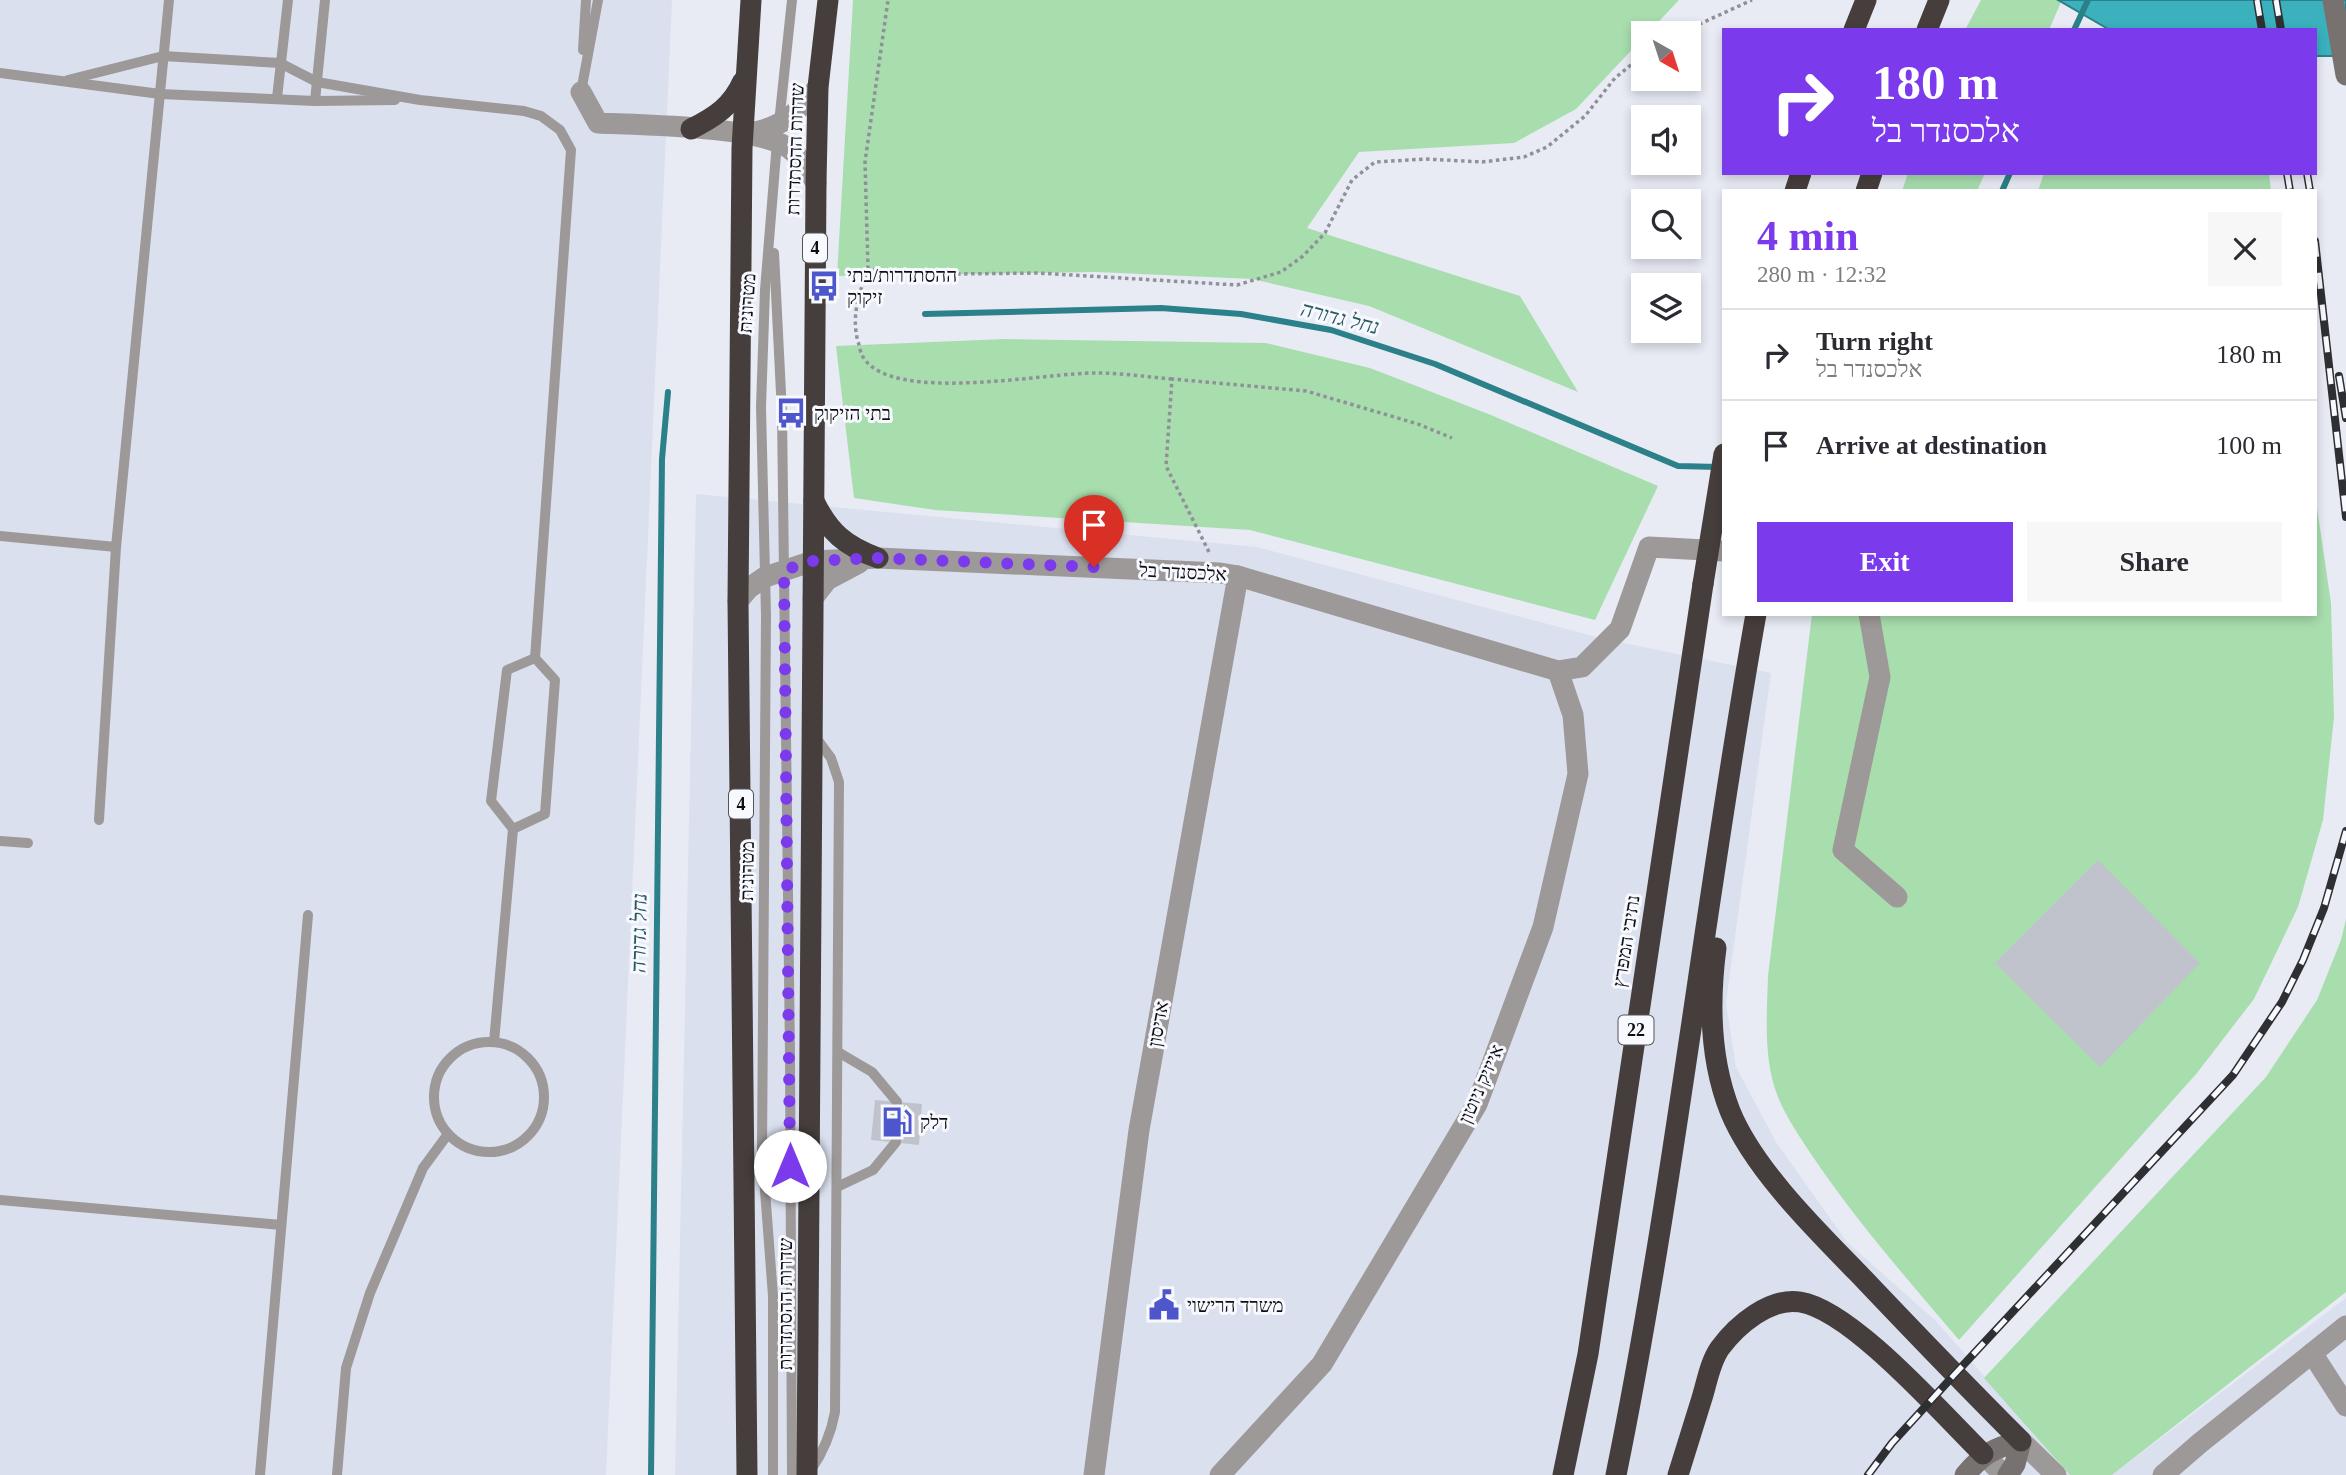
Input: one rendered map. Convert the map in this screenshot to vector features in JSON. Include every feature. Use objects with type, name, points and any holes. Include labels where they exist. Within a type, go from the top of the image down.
[{"type":"highway","name":"שדרות ההסתדרות","points":[[747,1475],[738,601],[743,133],[751,0]]},
{"type":"highway","name":"שדרות ההסתדרות","points":[[808,1475],[816,183],[818,87],[828,0]]},
{"type":"highway","points":[[1855,28],[1866,0]]},
{"type":"highway","points":[[1928,28],[1939,0]]},
{"type":"highway","points":[[691,129],[723,111],[737,95],[746,76]]},
{"type":"highway","name":"נתיבי המפרץ","points":[[1563,1475],[1588,1354],[1722,466]]},
{"type":"highway","points":[[813,497],[821,515],[835,534],[855,549],[878,558]]},
{"type":"highway","points":[[1616,1475],[1639,1363],[1734,738],[1756,616]]},
{"type":"highway","points":[[1734,738],[1712,978],[1712,1029],[1730,1111],[1750,1147],[1800,1212],[2021,1441]]},
{"type":"highway","points":[[1678,1475],[1710,1369],[1720,1349],[1751,1318],[1768,1307],[1797,1301],[1819,1306],[1844,1322],[1909,1378],[1983,1454]]},
{"type":"street","points":[[2333,0],[2346,75]]},
{"type":"street","points":[[778,134],[818,87]]},
{"type":"street","points":[[581,92],[598,122],[778,134],[816,183]]},
{"type":"street","points":[[1558,671],[1582,667],[1620,629],[1649,547],[1722,551]]},
{"type":"street","name":"אלכסנדר בל","points":[[738,601],[749,588],[775,573],[813,561],[878,558],[1229,574],[1558,671]]},
{"type":"street","name":"אלכסנדר בל","points":[[813,598],[831,577],[855,564],[878,558]]},
{"type":"street","name":"אדיסון","points":[[1094,1475],[1139,1130],[1229,574]]},
{"type":"street","points":[[1869,616],[1880,677],[1843,850],[1898,897]]},
{"type":"street","name":"אייזיק ניוטון","points":[[1220,1475],[1322,1364],[1477,1104],[1543,927],[1578,774],[1573,715],[1558,671]]},
{"type":"street","points":[[2165,1474],[2346,1326]]},
{"type":"street","points":[[2312,1353],[2346,1406]]},
{"type":"street","points":[[1965,1475],[1983,1454],[2021,1441]]},
{"type":"street","points":[[1983,1454],[2006,1475],[2015,1464],[2021,1441]]},
{"type":"street","points":[[2021,1441],[2056,1475]]},
{"type":"lane","points":[[99,820],[116,547],[169,0]]},
{"type":"lane","points":[[277,98],[288,0]]},
{"type":"lane","points":[[315,101],[325,0]]},
{"type":"lane","points":[[581,92],[586,0]]},
{"type":"lane","points":[[581,92],[598,0]]},
{"type":"lane","name":"מטרונית","points":[[792,0],[778,134],[761,352],[775,573],[789,987],[792,1475]]},
{"type":"lane","points":[[68,80],[163,56],[280,63],[317,82],[420,100],[524,111],[541,116],[560,130],[571,149],[534,658],[555,680],[545,814],[513,829]]},
{"type":"lane","points":[[0,73],[160,94],[315,101],[420,100]]},
{"type":"lane","name":"מטרונית","points":[[772,226],[780,341],[762,1151],[773,1296],[773,1475]]},
{"type":"lane","points":[[0,536],[116,547]]},
{"type":"lane","points":[[494,1042],[513,829],[491,801],[507,670],[534,658]]},
{"type":"lane","points":[[808,1475],[822,1454],[832,1431],[835,1412],[838,1052],[839,782],[831,758],[811,731]]},
{"type":"lane","points":[[0,841],[28,844]]},
{"type":"lane","points":[[260,1475],[308,915]]},
{"type":"lane","points":[[494,1042],[511,1046],[526,1055],[537,1069],[544,1094],[540,1120],[529,1135],[515,1146],[499,1151],[481,1151],[463,1146],[448,1134],[438,1118],[434,1100],[436,1082],[445,1065],[458,1052],[475,1044],[494,1042]]},
{"type":"lane","points":[[837,1187],[873,1170],[896,1142],[897,1102],[872,1072],[838,1052]]},
{"type":"lane","points":[[337,1475],[346,1368],[366,1306],[423,1168],[448,1134]]},
{"type":"lane","points":[[0,1199],[281,1225]]},
{"type":"path","points":[[888,0],[865,162],[868,269],[855,306],[856,332],[863,357],[876,370],[909,382],[972,383],[1096,373],[1306,391],[1419,424],[1452,438]]},
{"type":"path","points":[[1701,23],[1752,0]]},
{"type":"path","points":[[868,269],[956,274],[1038,273],[1237,285],[1281,272],[1303,256],[1325,233],[1352,180],[1375,162],[1426,159],[1482,162],[1524,157],[1547,147],[1585,116],[1615,78],[1631,65]]},
{"type":"path","points":[[1172,379],[1166,466],[1229,574]]},
{"type":"shaded area","points":[[0,0],[672,0],[606,1475],[0,1475]]},
{"type":"shaded area","points":[[696,494],[1257,547],[1604,639],[1771,673],[1726,1003],[1736,1067],[1776,1142],[1847,1242],[1936,1321],[2071,1475],[675,1475]]},
{"type":"shaded area","points":[[2346,1298],[2346,1475],[2112,1475]]},
{"type":"green space","points":[[853,0],[1679,0],[1659,21],[1631,21],[1631,51],[1576,109],[1514,143],[1359,152],[1307,228],[1520,296],[1578,392],[1369,306],[1252,279],[1096,272],[837,276]]},
{"type":"green space","points":[[1981,0],[2061,2],[2050,28],[1966,28]]},
{"type":"green space","points":[[1907,175],[1984,175],[1978,189],[1903,189]]},
{"type":"green space","points":[[2043,175],[2269,175],[2271,189],[2039,189]]},
{"type":"green space","points":[[1005,339],[1266,343],[1370,368],[1491,415],[1658,486],[1595,620],[1250,530],[935,510],[854,498],[836,346]]},
{"type":"green space","points":[[2317,508],[2331,603],[2334,717],[2323,820],[2298,907],[2254,999],[2197,1073],[1959,1340],[1865,1228],[1813,1157],[1785,1112],[1776,1092],[1768,1056],[1768,976],[1812,616],[2317,616]]},
{"type":"green space","points":[[2346,919],[2346,1292],[2112,1475],[2070,1475],[1984,1378],[2266,1077],[2317,1000],[2341,940]]},
{"type":"water","points":[[2058,0],[2346,0],[2346,56],[2317,56],[2317,28],[2107,28]]},
{"type":"building","points":[[2098,860],[2200,963],[2100,1067],[1995,963]]},
{"type":"building","name":"דלק","points":[[875,1100],[922,1104],[919,1145],[871,1140]]},
{"type":"waterway","name":"נחל גדורה","points":[[2075,28],[2088,0]]},
{"type":"waterway","name":"נחל גדורה","points":[[2003,189],[2009,175]]},
{"type":"waterway","name":"נחל גדורה","points":[[925,314],[1161,308],[1241,314],[1331,330],[1435,364],[1678,466],[1718,467]]},
{"type":"waterway","name":"נחל גדורה","points":[[651,1475],[662,459],[668,392]]},
{"type":"railway","points":[[2257,0],[2262,28]]},
{"type":"railway","points":[[2276,0],[2281,28]]},
{"type":"railway","points":[[2287,175],[2290,189]]},
{"type":"railway","points":[[2307,175],[2310,189]]},
{"type":"railway","points":[[2317,259],[2346,517]]},
{"type":"railway","points":[[2339,376],[2346,418]]},
{"type":"railway","points":[[1868,1475],[1892,1443],[1954,1375],[2233,1075],[2282,1002],[2303,960],[2324,908],[2346,831]]},
{"type":"place","name":"ההסתדרות/בתי זיקוק","points":[[824,286]]},
{"type":"place","name":"בתי הזיקוק","points":[[791,413]]},
{"type":"place","name":"דלק","points":[[897,1122]]},
{"type":"place","name":"משרד הרישוי","points":[[1164,1305]]},
{"type":"route","points":[[790,1166],[784,570],[813,561],[878,558],[1094,567]]}]
